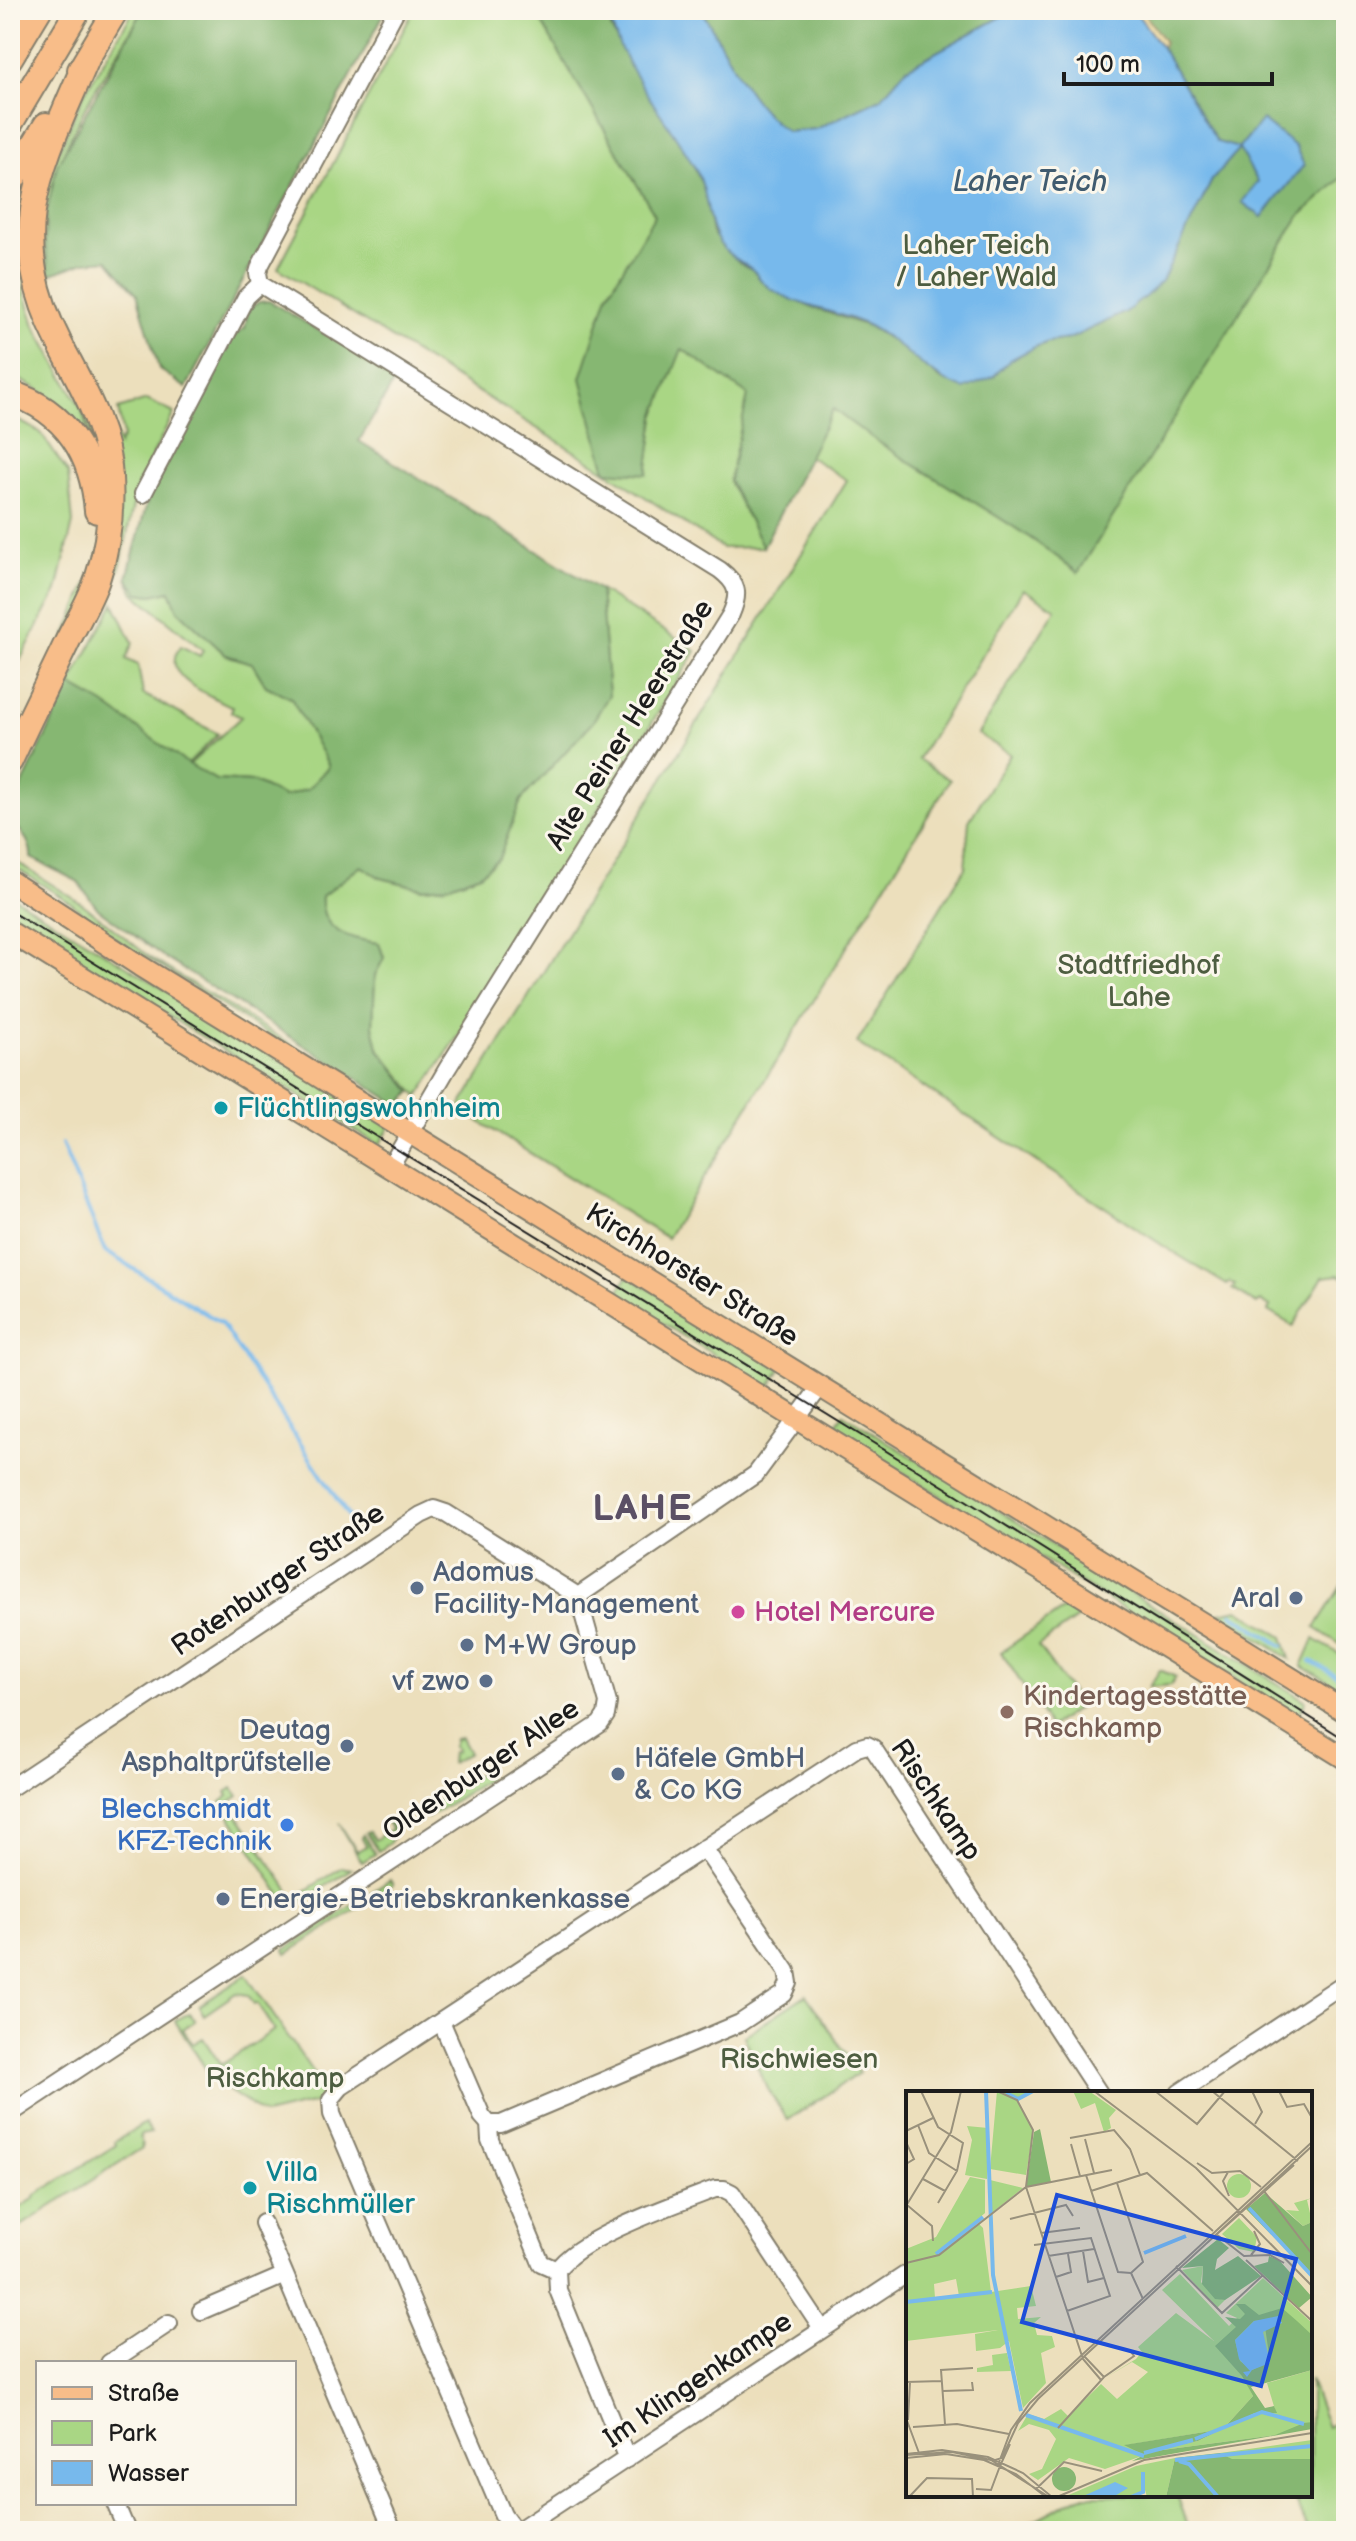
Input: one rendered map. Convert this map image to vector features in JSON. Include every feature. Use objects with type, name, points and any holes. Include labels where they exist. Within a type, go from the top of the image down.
[{"type":"highway","points":[[10,58],[39,10]]},
{"type":"highway","points":[[10,124],[78,10]]},
{"type":"highway","points":[[10,184],[116,10]]},
{"type":"highway","points":[[10,761],[97,581],[110,517],[110,475],[102,432],[42,303],[33,268],[35,191],[46,155],[87,59]]},
{"type":"highway","points":[[10,393],[33,402],[68,431],[89,464],[95,486],[97,516],[95,542],[72,604],[10,722]]},
{"type":"main road","name":"Kirchhorster Straße","points":[[10,881],[140,966],[1346,1712]]},
{"type":"main road","points":[[10,932],[1346,1759]]},
{"type":"street","points":[[143,494],[246,297],[260,284],[260,266],[396,10]]},
{"type":"street","name":"Alte Peiner Heerstraße","points":[[260,284],[720,570],[733,580],[738,590],[731,614],[390,1167]]},
{"type":"street","points":[[578,1596],[749,1481],[820,1387]]},
{"type":"street","name":"Rotenburger Straße","points":[[10,1788],[434,1509],[446,1513],[578,1596]]},
{"type":"street","name":"Oldenburger Allee","points":[[10,2114],[600,1724],[606,1715],[608,1703],[578,1596]]},
{"type":"street","name":"Rischkamp","points":[[516,2531],[503,2515],[332,2114],[331,2099],[341,2087],[857,1748],[867,1745],[873,1748],[1098,2091]]},
{"type":"street","points":[[489,2124],[501,2124],[740,2023],[784,1994],[789,1983],[787,1971],[704,1848]]},
{"type":"street","points":[[1182,2091],[1346,1982]]},
{"type":"street","points":[[441,2021],[482,2116],[489,2124],[490,2140],[541,2263],[557,2270]]},
{"type":"street","points":[[627,2459],[558,2290],[557,2270],[570,2255],[620,2229],[703,2193],[724,2189],[732,2193],[822,2329]]},
{"type":"street","points":[[263,2223],[393,2531]]},
{"type":"street","name":"Im Klingenkampe","points":[[516,2531],[906,2274]]},
{"type":"street","points":[[201,2311],[285,2275]]},
{"type":"street","points":[[112,2361],[169,2323]]},
{"type":"street","points":[[116,2505],[127,2531]]},
{"type":"green space","points":[[134,10],[143,10],[82,114],[52,187],[46,224],[47,264],[57,305],[106,409],[119,445],[123,436],[118,409],[147,400],[174,413],[137,486],[121,564],[114,581],[10,793],[10,772],[117,510],[47,302],[37,200],[84,94]]},
{"type":"green space","points":[[143,10],[386,10],[186,388],[159,369],[137,294],[108,260],[85,262],[49,275],[45,241],[46,216],[57,165]]},
{"type":"green space","points":[[414,10],[1282,10],[1346,112],[1346,1279],[1339,1275],[1323,1277],[1293,1326],[1268,1311],[1270,1307],[1260,1301],[1257,1304],[1232,1289],[1235,1285],[1229,1282],[1227,1285],[1165,1247],[857,1043],[965,868],[969,821],[1010,754],[978,734],[1056,609],[1023,589],[918,759],[950,780],[667,1238],[459,1109],[847,480],[744,416],[729,481],[763,547],[722,548],[606,471],[278,268]],"holes":[[[599,325],[672,371],[655,417],[647,473]]]},
{"type":"green space","points":[[534,10],[609,10],[611,29],[647,93],[687,152],[704,188],[712,233],[763,283],[808,306],[868,326],[943,381],[993,377],[1010,360],[1035,347],[1069,339],[1126,312],[1162,280],[1212,180],[1239,149],[1217,142],[1162,48],[1134,10],[1346,10],[1346,174],[1299,217],[1078,573],[833,409],[763,547],[729,481],[748,395],[682,349],[655,417],[647,474],[606,471],[581,378],[608,294],[655,215]]},
{"type":"green space","points":[[701,10],[1014,10],[907,68],[881,98],[816,129],[786,132],[748,91]]},
{"type":"green space","points":[[14,213],[15,260],[35,326],[81,408],[92,445],[57,403],[10,376],[10,221]]},
{"type":"green space","points":[[269,301],[397,377],[359,441],[600,590],[609,695],[592,723],[521,800],[499,858],[480,874],[447,886],[422,888],[381,878],[361,866],[322,896],[325,918],[338,931],[379,943],[384,958],[375,975],[373,1026],[378,1048],[412,1092],[399,1105],[168,960],[98,909],[77,881],[31,858],[28,843],[13,822],[16,798],[70,685],[104,704],[182,760],[216,780],[254,782],[284,797],[308,789],[329,766],[291,698],[266,686],[252,663],[226,655],[178,610],[170,591],[152,595],[139,593],[127,578],[149,495],[229,340],[245,328],[248,309],[259,302]]},
{"type":"green space","points":[[10,416],[40,432],[68,473],[73,523],[57,591],[10,679]]},
{"type":"green space","points":[[127,578],[139,593],[152,595],[170,591],[178,610],[226,655],[252,663],[266,686],[291,698],[330,766],[308,789],[284,797],[254,782],[216,780],[189,765],[241,717],[231,712],[233,707],[196,688],[180,674],[175,658],[181,646],[200,656],[203,650],[134,593]]},
{"type":"green space","points":[[600,590],[696,651],[474,1012],[418,1097],[378,1048],[373,1026],[375,975],[384,958],[379,943],[338,932],[325,918],[322,896],[361,866],[381,878],[422,888],[447,886],[480,874],[499,858],[521,800],[609,695]]},
{"type":"green space","points":[[114,603],[133,643],[126,659],[138,665],[143,694],[218,734],[188,764],[70,685]]},
{"type":"green space","points":[[12,859],[84,905],[152,959],[401,1112],[386,1109],[121,942],[71,903],[10,864]]},
{"type":"green space","points":[[10,895],[390,1127],[379,1145],[10,919]]},
{"type":"green space","points":[[628,1276],[781,1369],[769,1388],[616,1295]]},
{"type":"green space","points":[[843,1414],[1306,1701],[1297,1717],[833,1429]]},
{"type":"green space","points":[[1346,1578],[1346,1648],[1315,1628]]},
{"type":"green space","points":[[1064,1609],[1079,1617],[1038,1646],[1081,1706],[1050,1727],[1001,1652]]},
{"type":"green space","points":[[1238,1609],[1283,1637],[1290,1659],[1220,1613]]},
{"type":"green space","points":[[1314,1639],[1346,1658],[1346,1691],[1302,1666]]},
{"type":"green space","points":[[1160,1670],[1176,1677],[1171,1685],[1149,1687]]},
{"type":"green space","points":[[461,1738],[469,1753],[451,1763],[452,1752],[457,1749],[453,1747],[455,1739]]},
{"type":"green space","points":[[483,1771],[488,1779],[427,1818],[422,1811]]},
{"type":"green space","points":[[233,1788],[239,1796],[227,1804],[294,1898],[342,1867],[351,1869],[290,1909],[221,1802]]},
{"type":"green space","points":[[388,1819],[394,1828],[391,1842],[378,1851],[366,1833],[369,1832],[375,1840],[391,1829]]},
{"type":"green space","points":[[339,1823],[357,1851],[366,1846],[361,1837],[363,1835],[375,1854],[362,1862]]},
{"type":"green space","points":[[390,1880],[393,1885],[287,1954],[285,1950]]},
{"type":"green space","name":"Rischkamp","points":[[246,1975],[331,2099],[265,2115],[213,2080],[175,2021],[189,2013],[195,2021],[183,2029],[193,2044],[203,2038],[221,2065],[274,2030],[257,2003],[254,2004],[248,1995],[236,1993],[204,2015],[199,2006]]},
{"type":"green space","name":"Rischwiesen","points":[[806,1995],[859,2073],[788,2120],[767,2089],[744,2036]]},
{"type":"green space","points":[[145,2123],[151,2133],[140,2135],[142,2148],[10,2233],[10,2214]]},
{"type":"green space","points":[[1312,2386],[1327,2427],[1346,2417],[1346,2531],[1309,2531],[1294,2497],[1312,2497]]},
{"type":"green space","points":[[1078,2497],[1178,2497],[1190,2531],[1014,2531]]},
{"type":"sand","points":[[1134,10],[1142,10],[1164,41],[1162,48]]},
{"type":"water","name":"Laher Teich","points":[[609,10],[701,10],[748,91],[772,120],[787,132],[816,129],[881,98],[907,68],[1014,10],[1134,10],[1162,48],[1217,142],[1239,148],[1262,120],[1295,146],[1304,165],[1262,217],[1242,202],[1258,182],[1239,149],[1212,180],[1162,281],[1146,296],[1126,312],[1069,339],[1035,347],[1010,360],[993,377],[964,389],[938,376],[867,325],[778,293],[724,249],[714,232],[699,176],[622,52]]},
{"type":"waterway","points":[[62,1144],[105,1251],[221,1323],[352,1522]]},
{"type":"waterway","points":[[1232,1614],[1283,1646]]},
{"type":"waterway","points":[[1311,1661],[1346,1681]]},
{"type":"tram line","points":[[10,911],[956,1494],[1346,1740]]},
{"type":"place","name":"Flüchtlingswohnheim","points":[[221,1108]]},
{"type":"place","name":"Adomus Facility-Management","points":[[417,1588]]},
{"type":"place","name":"Aral","points":[[1296,1598]]},
{"type":"place","name":"Hotel Mercure","points":[[738,1612]]},
{"type":"place","name":"M+W Group","points":[[467,1645]]},
{"type":"place","name":"vf zwo","points":[[486,1681]]},
{"type":"place","name":"Kindertagesstätte Rischkamp","points":[[1007,1712]]},
{"type":"place","name":"Deutag Asphaltprüfstelle","points":[[347,1746]]},
{"type":"place","name":"Häfele GmbH & Co KG","points":[[618,1774]]},
{"type":"place","name":"Blechschmidt KFZ-Technik","points":[[287,1825]]},
{"type":"place","name":"Energie-Betriebskrankenkasse","points":[[223,1899]]},
{"type":"place","name":"Villa Rischmüller","points":[[250,2188]]},
{"type":"district","name":"LAHE","points":[[643,1509]]},
{"type":"park label","name":"Laher Teich / Laher Wald","points":[[976,261]]},
{"type":"park label","name":"Stadtfriedhof Lahe","points":[[1139,981]]}]
